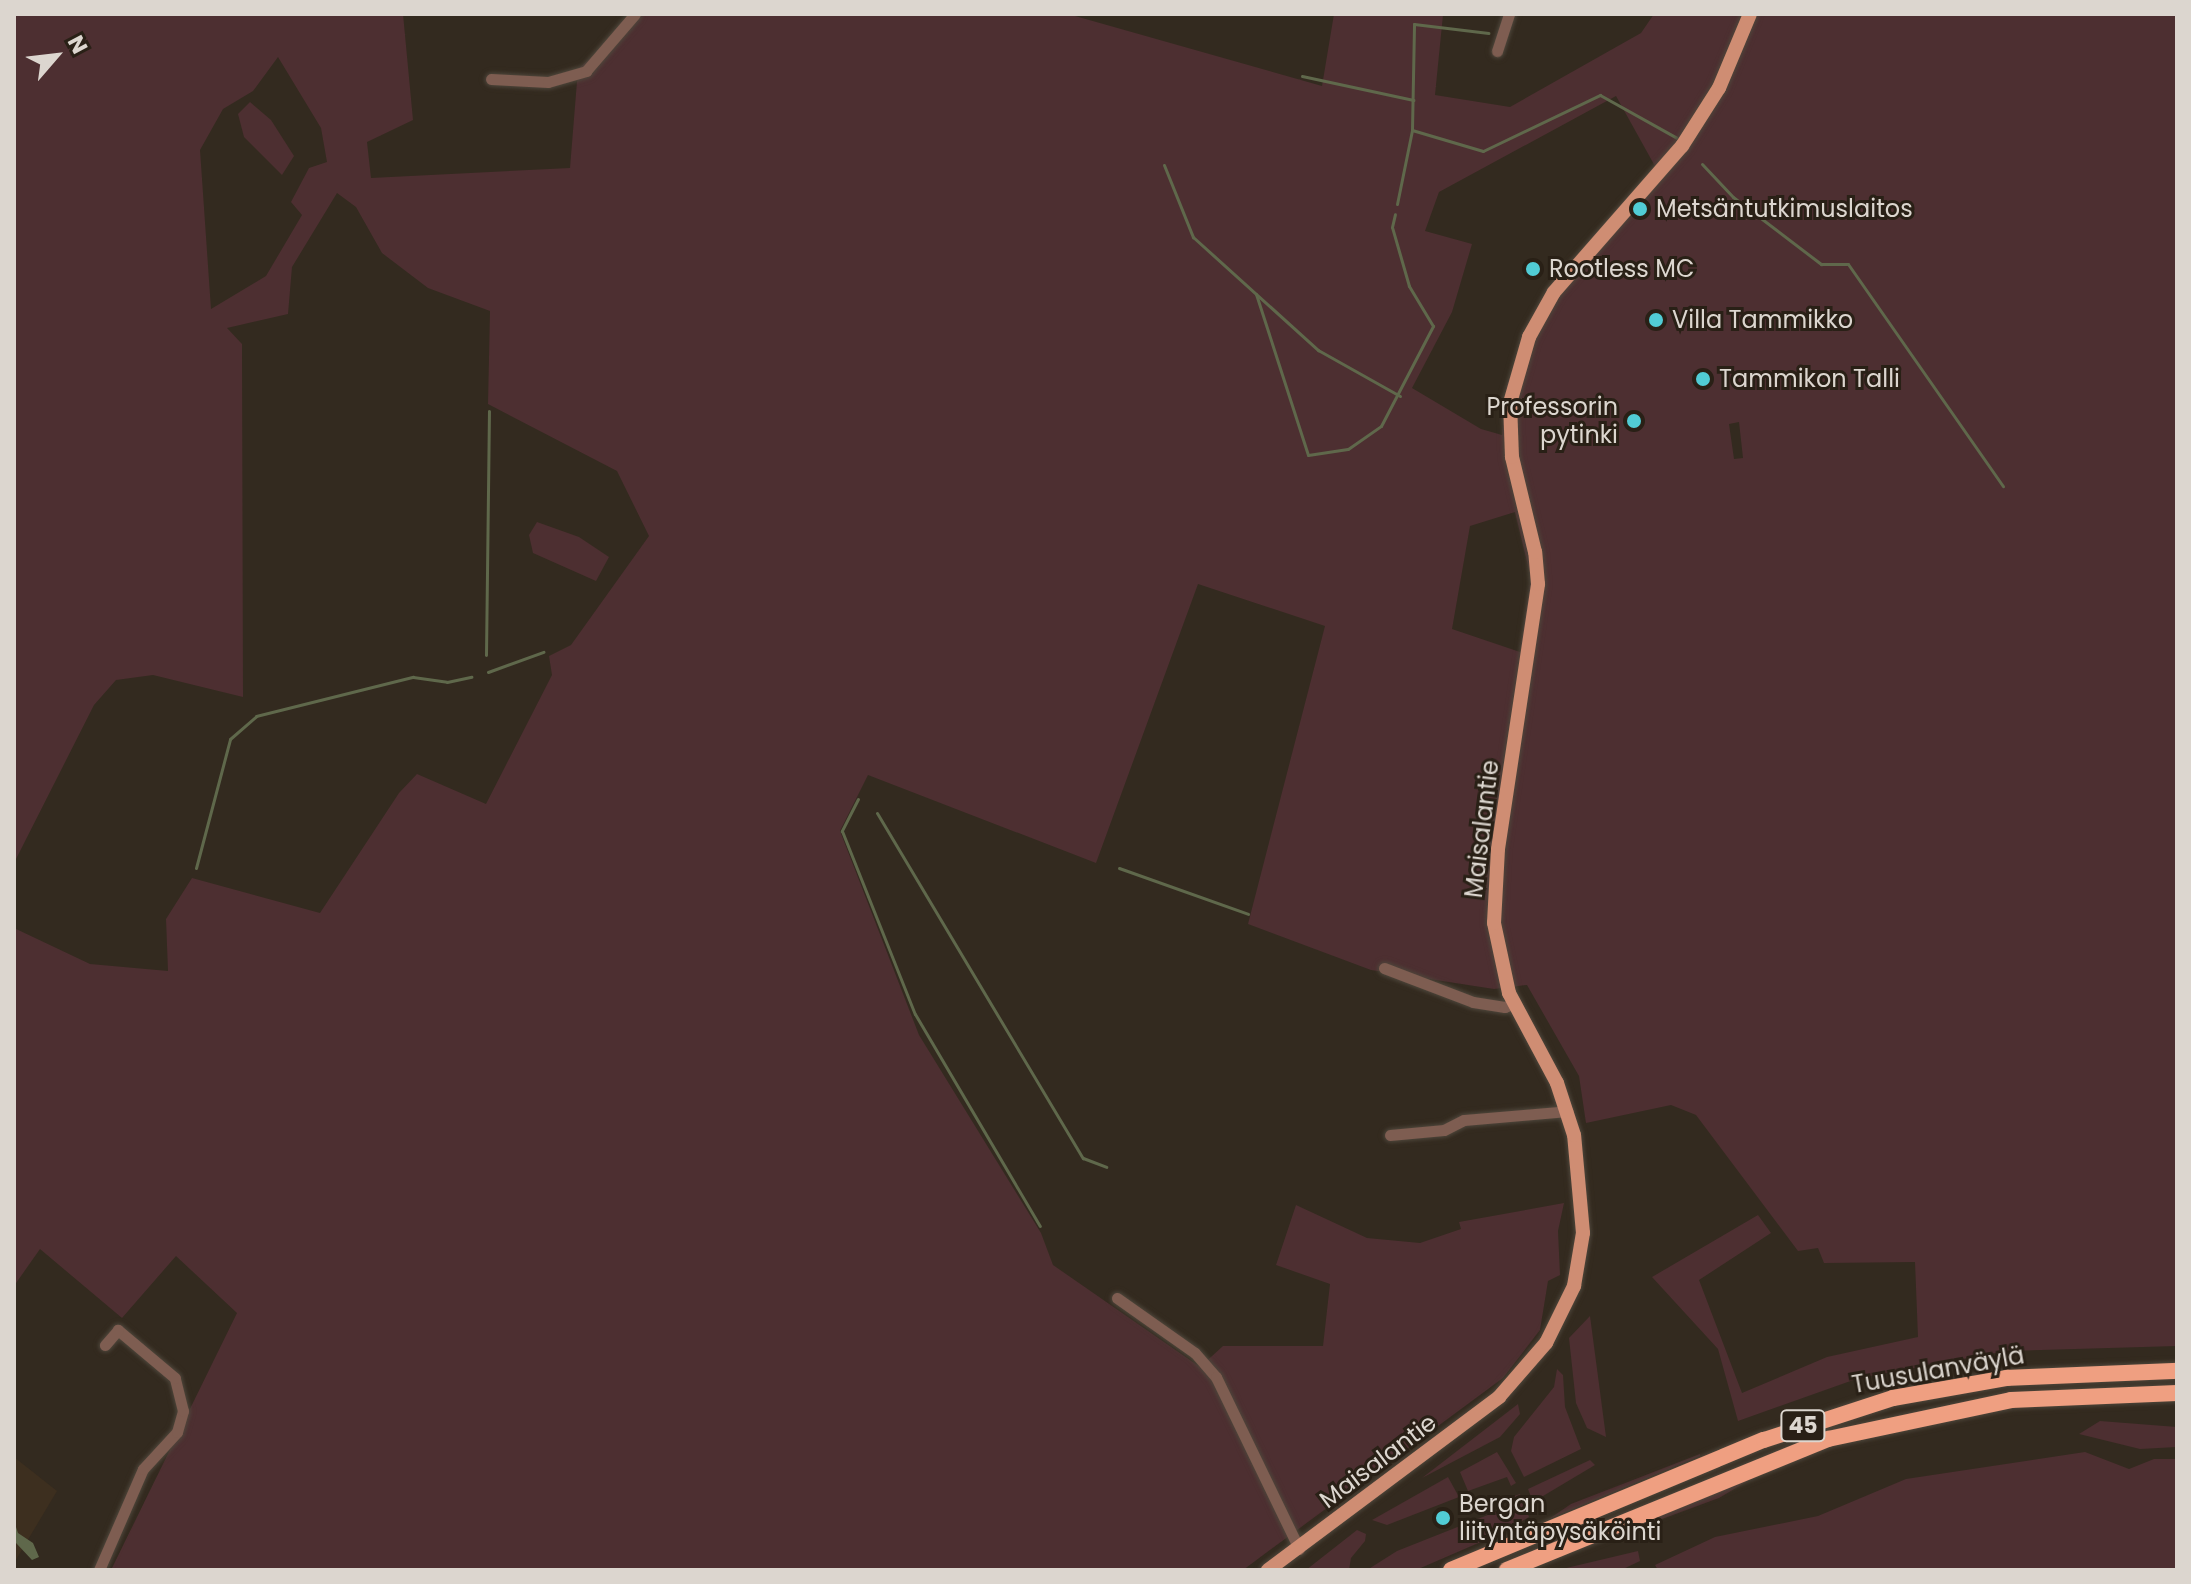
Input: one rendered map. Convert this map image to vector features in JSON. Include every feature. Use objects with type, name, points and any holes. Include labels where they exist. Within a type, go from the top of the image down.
[{"type":"highway","name":"Tuusulanväylä","points":[[1451,1570],[1764,1440],[1893,1398],[2007,1378],[2177,1371]]},
{"type":"highway","name":"Tuusulanväylä","points":[[1507,1570],[1828,1439],[2011,1400],[2177,1393]]},
{"type":"main road","name":"Maisalantie","points":[[1268,1570],[1499,1397],[1546,1343],[1574,1286],[1583,1233],[1580,1173],[1568,1111],[1514,1003],[1497,950],[1494,893],[1538,584],[1535,552],[1512,457],[1514,379],[1554,292],[1595,240],[1655,180],[1698,122],[1719,88],[1750,14]]},
{"type":"street","points":[[491,79],[548,82],[586,71],[635,14]]},
{"type":"street","points":[[1497,51],[1509,14]]},
{"type":"street","points":[[1384,968],[1473,1002],[1505,1007],[1514,1003]]},
{"type":"street","points":[[1390,1135],[1444,1130],[1464,1120],[1568,1111]]},
{"type":"street","points":[[1117,1298],[1195,1353],[1216,1377],[1299,1549]]},
{"type":"street","points":[[99,1570],[143,1469],[177,1432],[183,1395],[175,1378],[118,1330],[105,1345]]},
{"type":"shaded area","points":[[14,14],[403,14],[413,120],[367,142],[371,178],[570,168],[578,69],[612,39],[630,14],[1068,14],[1322,86],[1334,14],[1435,14],[1443,15],[1435,95],[1510,107],[1641,33],[1654,14],[2177,14],[2177,1346],[2007,1351],[1859,1378],[1738,1421],[1718,1349],[1652,1277],[1758,1215],[1771,1233],[1699,1280],[1742,1393],[1827,1357],[1918,1337],[1915,1262],[1824,1263],[1818,1248],[1798,1251],[1696,1115],[1671,1105],[1586,1123],[1579,1076],[1527,985],[1494,989],[1371,970],[1248,924],[1325,626],[1198,584],[1096,863],[868,775],[840,831],[919,1035],[1041,1233],[1053,1265],[1200,1367],[1223,1346],[1323,1346],[1330,1284],[1276,1265],[1296,1205],[1367,1238],[1420,1243],[1461,1229],[1459,1222],[1564,1203],[1558,1231],[1560,1275],[1548,1281],[1540,1330],[1503,1378],[1243,1570],[111,1570],[237,1313],[176,1256],[122,1318],[40,1249],[14,1286],[14,928],[90,964],[168,971],[166,919],[192,878],[320,913],[399,793],[417,774],[486,804],[552,675],[549,656],[571,645],[649,536],[617,471],[488,404],[490,311],[428,288],[382,253],[356,207],[337,193],[292,267],[288,314],[227,328],[242,344],[243,697],[153,675],[116,680],[94,705],[14,863]],"holes":[[[278,57],[321,128],[327,162],[309,168],[291,202],[302,215],[266,276],[211,309],[200,150],[223,109],[253,91]],[[1616,96],[1656,168],[1549,293],[1524,337],[1507,385],[1502,435],[1481,429],[1412,388],[1452,312],[1472,244],[1425,231],[1439,192]],[[1739,422],[1743,458],[1734,459],[1729,424]],[[1515,512],[1531,578],[1520,652],[1452,629],[1470,526]]]},
{"type":"shaded area","points":[[250,102],[271,120],[294,156],[282,175],[244,137],[238,114]]},
{"type":"shaded area","points":[[537,522],[579,537],[609,557],[596,581],[533,553],[529,535]]},
{"type":"shaded area","points":[[1590,1316],[1606,1437],[1587,1428],[1576,1403],[1569,1338]]},
{"type":"shaded area","points":[[1557,1369],[1563,1375],[1565,1407],[1581,1449],[1524,1477],[1511,1451],[1514,1437],[1554,1387]]},
{"type":"shaded area","points":[[1518,1404],[1520,1414],[1500,1437],[1422,1478]]},
{"type":"shaded area","points":[[2100,1421],[2177,1427],[2177,1447],[2140,1449],[2079,1434]]},
{"type":"shaded area","points":[[1497,1452],[1516,1483],[1511,1486],[1507,1477],[1468,1491],[1460,1472]]},
{"type":"shaded area","points":[[2085,1452],[2129,1469],[2154,1459],[2177,1459],[2177,1570],[1658,1570],[1655,1565],[1715,1537],[1818,1516],[1906,1479]]},
{"type":"shaded area","points":[[1700,1456],[1549,1519],[1571,1504]]},
{"type":"shaded area","points":[[14,1457],[57,1491],[14,1563]]},
{"type":"shaded area","points":[[1590,1460],[1595,1465],[1533,1502],[1528,1489]]},
{"type":"shaded area","points":[[1756,1476],[1719,1498],[1583,1548]]},
{"type":"shaded area","points":[[1448,1477],[1459,1497],[1387,1525],[1372,1520]]},
{"type":"shaded area","points":[[1520,1494],[1529,1517],[1506,1531],[1416,1570],[1367,1570],[1397,1551],[1513,1505],[1514,1496]]},
{"type":"shaded area","points":[[14,1521],[18,1533],[33,1543],[39,1557],[32,1560],[16,1543]]},
{"type":"shaded area","points":[[1357,1530],[1366,1534],[1365,1541],[1351,1558],[1349,1570],[1306,1570]]},
{"type":"shaded area","points":[[1638,1551],[1640,1561],[1621,1570],[1562,1569]]},
{"type":"waterway","points":[[1397,204],[1412,130],[1414,24],[1488,33]]},
{"type":"waterway","points":[[1302,76],[1413,100]]},
{"type":"waterway","points":[[1412,130],[1483,151],[1600,95],[1677,138]]},
{"type":"waterway","points":[[1702,164],[1733,197],[1821,264],[1848,264],[2003,486]]},
{"type":"waterway","points":[[1164,165],[1193,237],[1318,350],[1400,396]]},
{"type":"waterway","points":[[1256,294],[1308,455],[1348,449],[1381,426],[1433,326],[1409,286],[1392,227],[1395,214]]},
{"type":"waterway","points":[[486,655],[489,411]]},
{"type":"waterway","points":[[488,672],[543,652]]},
{"type":"waterway","points":[[196,868],[230,739],[256,716],[413,677],[447,682],[471,677]]},
{"type":"waterway","points":[[858,799],[842,831],[915,1014],[1040,1226]]},
{"type":"waterway","points":[[877,813],[1083,1158],[1106,1167]]},
{"type":"waterway","points":[[1119,868],[1248,914]]},
{"type":"place","name":"Metsäntutkimuslaitos","points":[[1640,209]]},
{"type":"place","name":"Rootless MC","points":[[1533,269]]},
{"type":"place","name":"Villa Tammikko","points":[[1656,320]]},
{"type":"place","name":"Tammikon Talli","points":[[1703,379]]},
{"type":"place","name":"Professorin pytinki","points":[[1634,421]]},
{"type":"place","name":"Bergan liityntäpysäköinti","points":[[1443,1518]]}]
